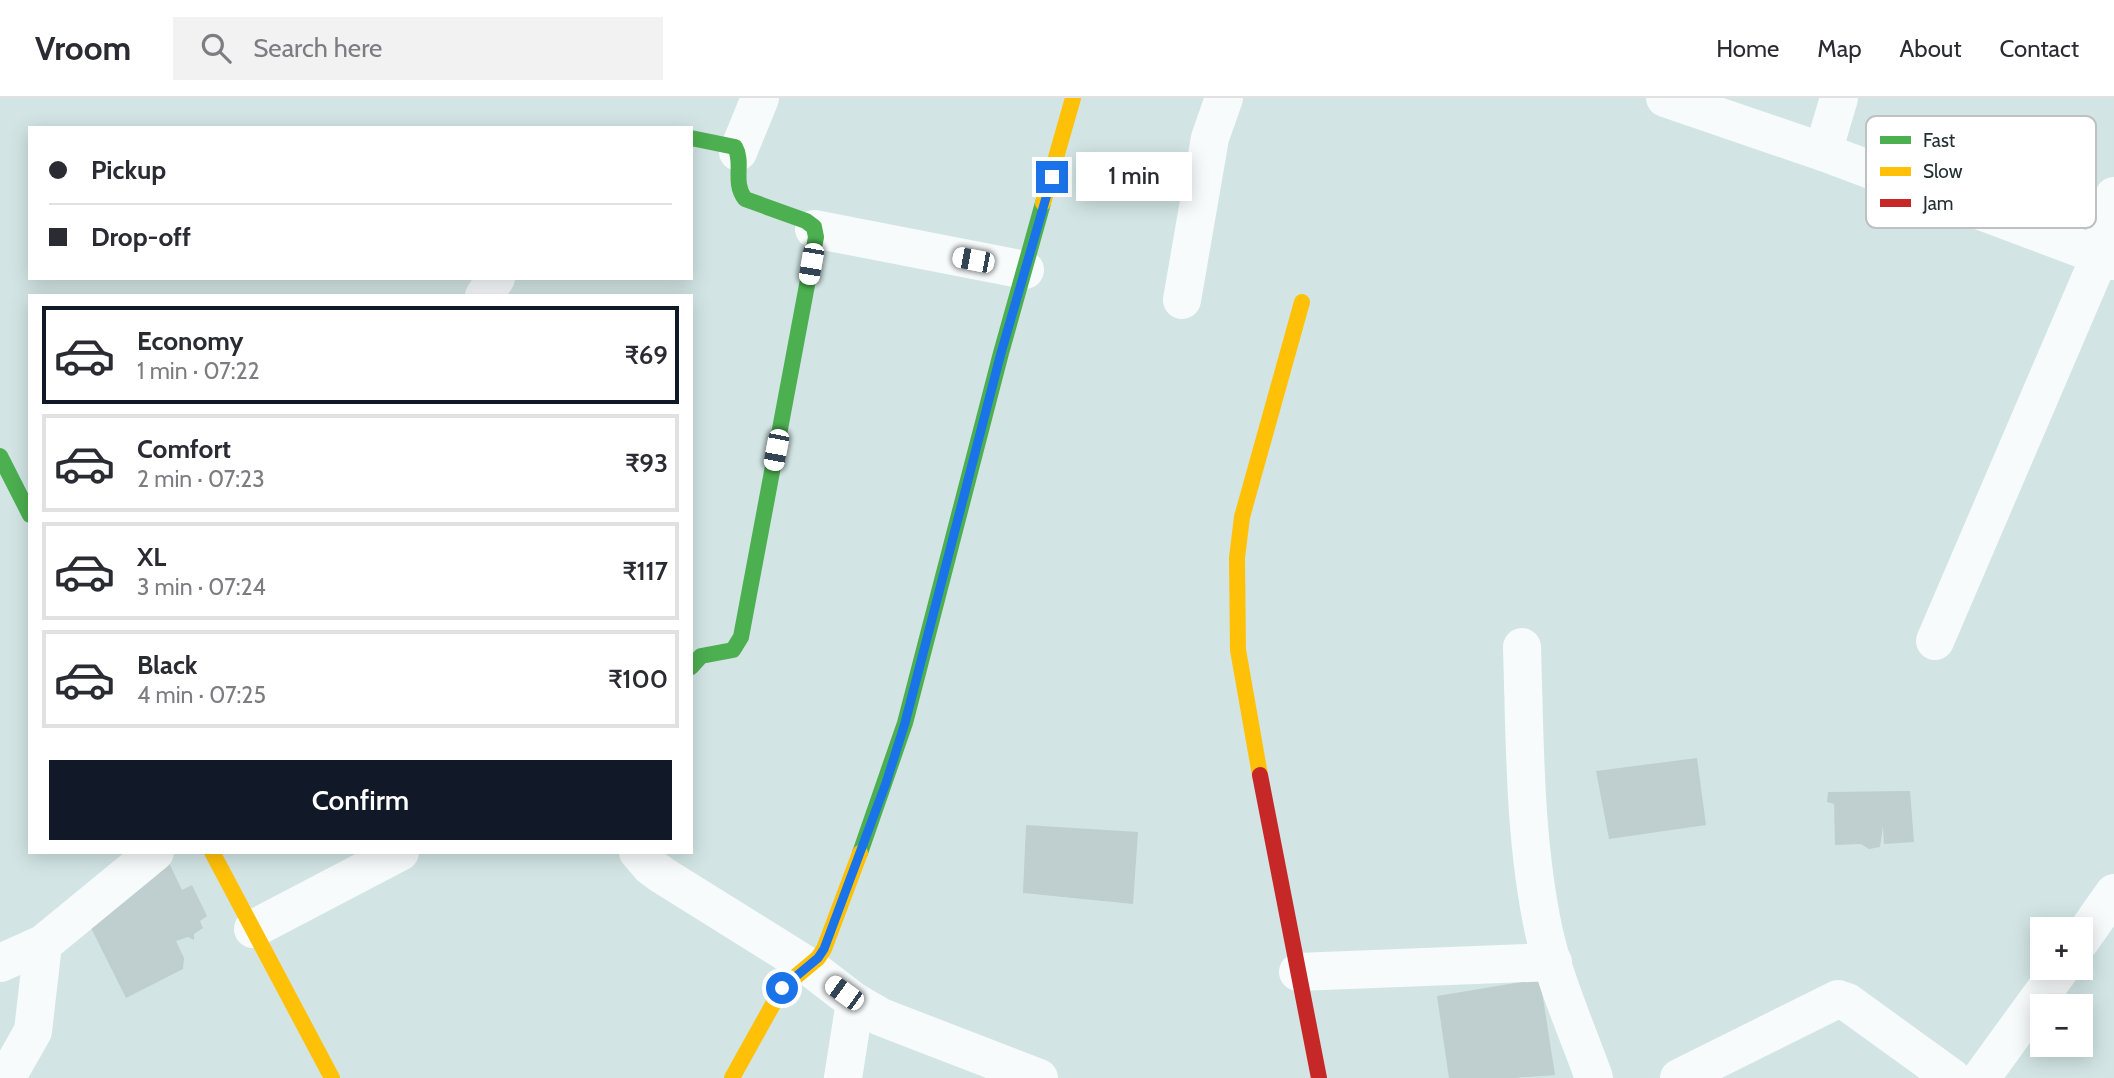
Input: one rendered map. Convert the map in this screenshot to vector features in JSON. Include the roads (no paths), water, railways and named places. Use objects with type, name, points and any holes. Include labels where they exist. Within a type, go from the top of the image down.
[{"type":"street","points":[[693,665],[701,656],[733,650],[741,637],[816,237],[814,229],[806,221],[745,200],[737,188],[738,152],[760,98]]},
{"type":"street","points":[[732,1078],[782,988],[818,958],[824,949],[886,783],[905,723],[1001,353],[1073,98]]},
{"type":"street","points":[[1182,300],[1210,138],[1224,98]]},
{"type":"street","points":[[1665,98],[1866,168]]},
{"type":"street","points":[[1823,152],[1839,98]]},
{"type":"street","points":[[693,138],[729,145],[738,152]]},
{"type":"street","points":[[1936,641],[2107,259],[2114,196]]},
{"type":"street","points":[[2025,228],[2107,259]]},
{"type":"street","points":[[814,229],[1026,270]]},
{"type":"street","points":[[1302,302],[1242,516],[1237,578],[1238,650],[1319,1078]]},
{"type":"street","points":[[0,456],[18,510]]},
{"type":"street","points":[[1522,647],[1528,802],[1544,934],[1594,1078]]},
{"type":"street","points":[[0,963],[43,944],[153,854]]},
{"type":"street","points":[[213,854],[332,1078]]},
{"type":"street","points":[[253,929],[396,854]]},
{"type":"street","points":[[640,854],[650,866],[671,881],[808,966],[855,1002],[881,1017],[1039,1078]]},
{"type":"street","points":[[2093,923],[2114,894]]},
{"type":"street","points":[[4,1078],[33,1031],[43,944]]},
{"type":"street","points":[[1298,972],[1553,962]]},
{"type":"street","points":[[1981,1078],[2051,980]]},
{"type":"street","points":[[1679,1078],[1838,999],[1847,1002],[1952,1078]]},
{"type":"street","points":[[843,1078],[855,1002]]}]
